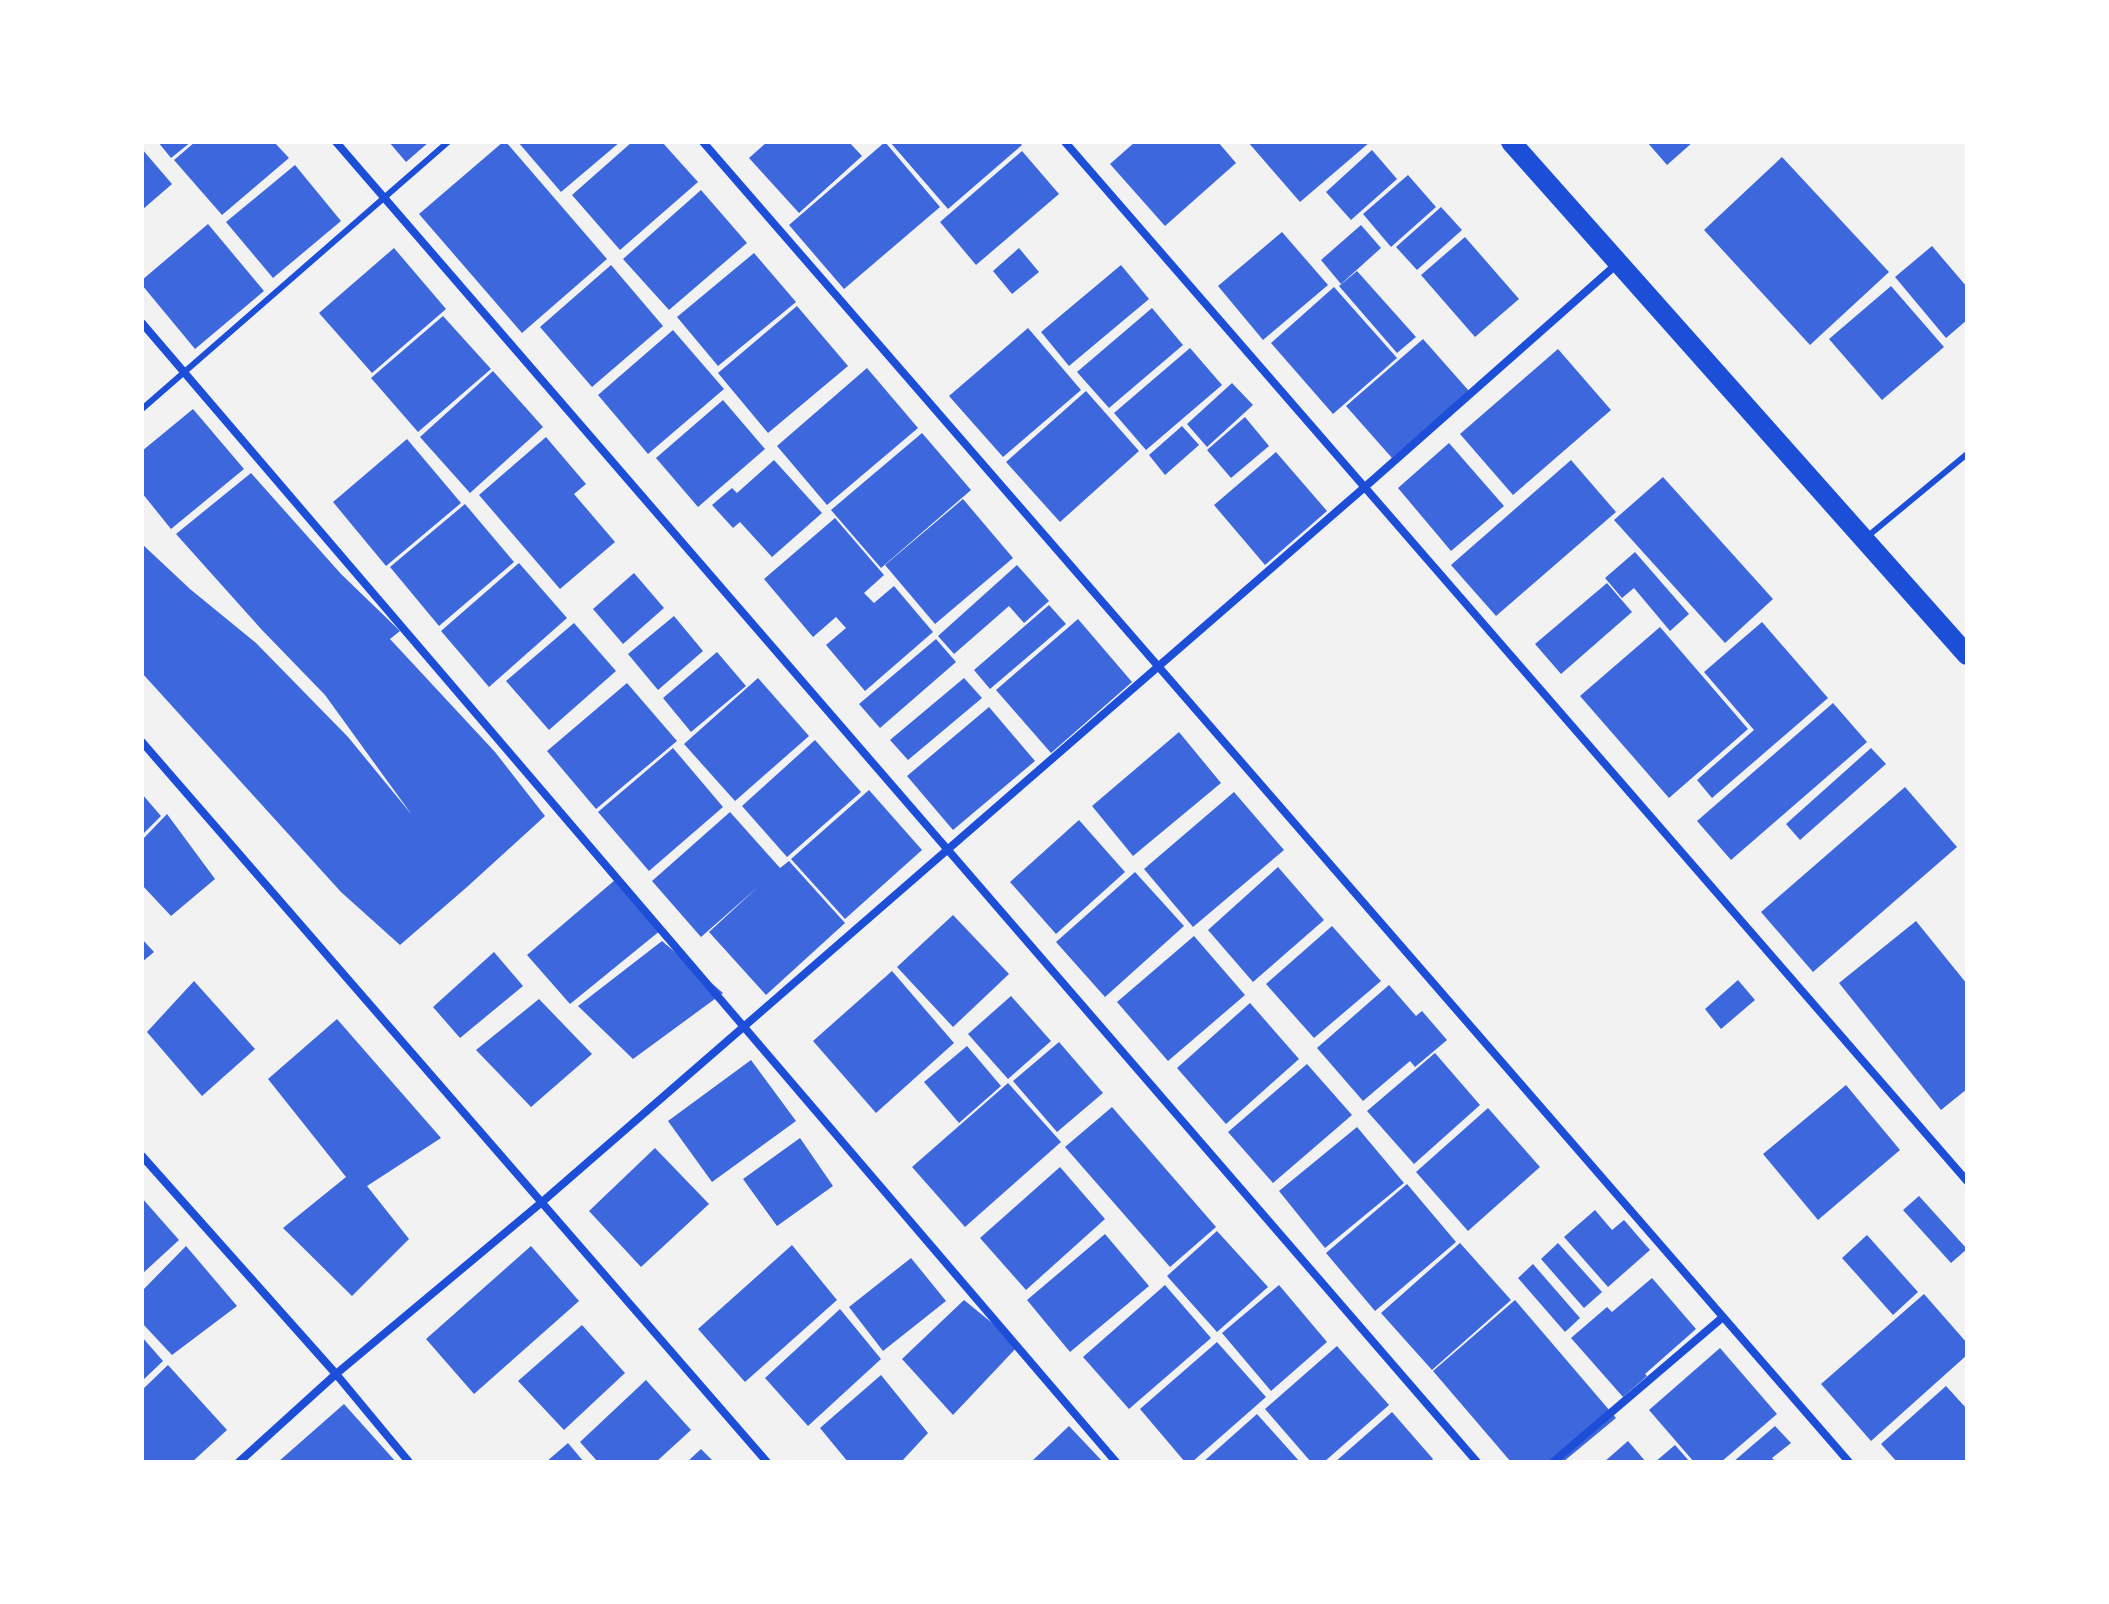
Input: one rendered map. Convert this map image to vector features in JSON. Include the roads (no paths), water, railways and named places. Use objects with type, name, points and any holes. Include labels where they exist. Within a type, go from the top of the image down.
[{"type":"main road","points":[[1511,142],[1967,655]]},
{"type":"street","points":[[336,142],[1477,1462]]},
{"type":"street","points":[[703,142],[1849,1462]]},
{"type":"street","points":[[1065,142],[1967,1181]]},
{"type":"street","points":[[239,1462],[336,1374],[542,1202],[1366,486],[1617,264]]},
{"type":"street","points":[[142,323],[1116,1462]]},
{"type":"street","points":[[142,742],[767,1462]]},
{"type":"street","points":[[142,1156],[336,1374],[409,1462]]},
{"type":"street","points":[[1553,1462],[1723,1317]]},
{"type":"lane","points":[[142,409],[448,142]]},
{"type":"lane","points":[[1864,539],[1967,454]]}]
